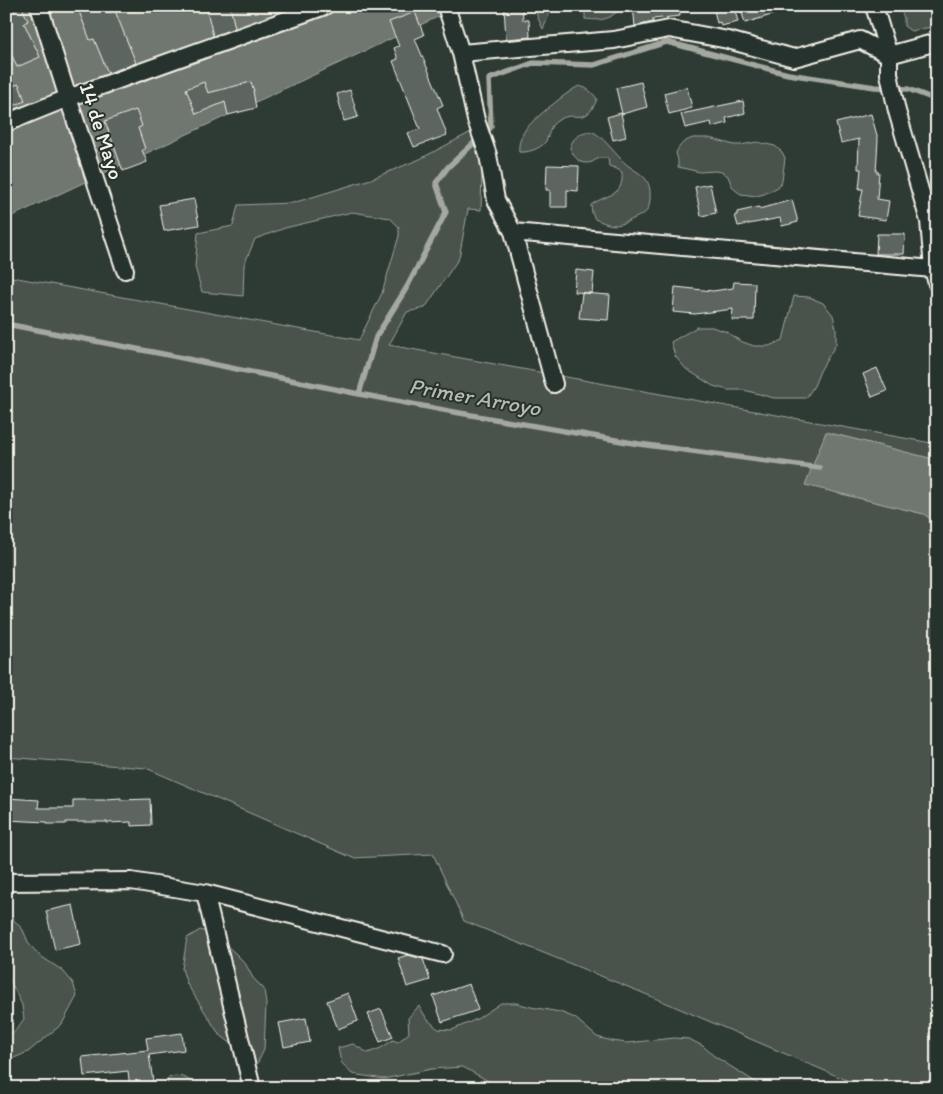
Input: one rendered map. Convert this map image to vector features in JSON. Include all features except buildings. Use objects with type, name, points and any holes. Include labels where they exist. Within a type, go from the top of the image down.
[{"type":"street","name":"14 de Mayo","points":[[39,6],[126,270]]},
{"type":"street","points":[[6,123],[68,98],[325,6]]},
{"type":"street","points":[[446,6],[461,53],[476,120],[488,155],[496,200],[513,232],[554,384]]},
{"type":"street","points":[[513,232],[935,277],[929,221],[896,111],[889,74],[889,55],[874,6]]},
{"type":"street","points":[[461,53],[614,40],[669,29],[728,40],[794,58],[860,40],[889,55],[937,42]]},
{"type":"street","points":[[6,882],[131,881],[205,893],[443,954]]},
{"type":"street","points":[[205,893],[252,1088]]},
{"type":"shaded area","points":[[6,6],[461,6],[6,219]]},
{"type":"shaded area","points":[[536,6],[549,6],[549,15],[543,29],[537,16]]},
{"type":"shaded area","points":[[585,6],[623,6],[610,17],[597,20],[585,19]]},
{"type":"shaded area","points":[[899,6],[937,6],[936,26],[911,31],[904,26],[904,18]]},
{"type":"shaded area","points":[[579,86],[590,91],[597,99],[593,108],[584,116],[569,116],[557,121],[552,125],[546,141],[541,146],[530,151],[519,152],[521,138],[529,125],[559,99]]},
{"type":"shaded area","points":[[473,131],[482,170],[481,210],[468,209],[459,258],[425,308],[407,312],[389,345],[937,444],[937,460],[826,432],[806,485],[924,514],[937,524],[937,1088],[865,1088],[643,993],[464,921],[433,854],[353,858],[146,768],[6,757],[6,276],[359,340],[382,293],[399,236],[399,227],[390,218],[352,212],[285,228],[255,239],[244,265],[243,296],[202,292],[195,267],[198,233],[233,226],[238,205],[293,203],[371,179],[420,159]]},
{"type":"shaded area","points":[[585,132],[592,132],[604,140],[626,164],[645,179],[650,190],[650,199],[649,207],[644,213],[624,223],[615,225],[595,219],[591,205],[618,190],[622,180],[622,172],[609,166],[608,158],[599,158],[592,162],[584,163],[576,157],[570,148],[572,142]]},
{"type":"shaded area","points":[[693,138],[709,138],[734,145],[757,142],[775,146],[782,152],[785,158],[782,181],[778,187],[764,194],[756,196],[741,194],[735,190],[728,176],[722,172],[700,172],[678,167],[676,153],[683,143]]},
{"type":"shaded area","points":[[794,296],[809,297],[823,303],[833,315],[836,329],[836,344],[806,398],[774,398],[744,390],[728,390],[713,386],[686,369],[675,356],[671,342],[697,327],[712,327],[727,332],[740,341],[754,346],[769,346],[783,340]]},
{"type":"shaded area","points":[[826,432],[937,460],[937,524],[924,514],[805,485]]},
{"type":"shaded area","points":[[13,919],[23,930],[29,944],[39,955],[63,971],[73,983],[77,996],[62,1024],[28,1052],[14,1058],[6,1058],[6,1036],[15,1031],[24,1019],[22,1005],[6,972],[6,947]]},
{"type":"shaded area","points":[[200,930],[214,934],[235,953],[245,963],[253,978],[264,989],[266,1004],[264,1050],[257,1064],[219,1034],[187,984],[182,969],[187,938]]},
{"type":"shaded area","points":[[501,1003],[516,1003],[560,1012],[575,1018],[597,1037],[612,1041],[627,1043],[674,1038],[689,1039],[703,1046],[714,1056],[765,1088],[496,1088],[490,1082],[463,1067],[431,1069],[384,1079],[352,1074],[341,1062],[338,1048],[353,1044],[368,1053],[381,1048],[393,1040],[398,1042],[409,1033],[408,1018],[419,1006],[427,1019],[438,1029],[452,1030],[477,1019]]},
{"type":"shaded area","points":[[175,1076],[187,1079],[197,1088],[167,1088],[168,1078]]},
{"type":"waterway","points":[[359,394],[376,337],[407,287],[446,212],[436,183],[448,167],[491,127],[489,79],[533,63],[594,65],[667,42],[788,74],[875,87],[908,89],[937,100]]},
{"type":"waterway","name":"Primer Arroyo","points":[[6,324],[454,412],[639,444],[820,468]]}]
